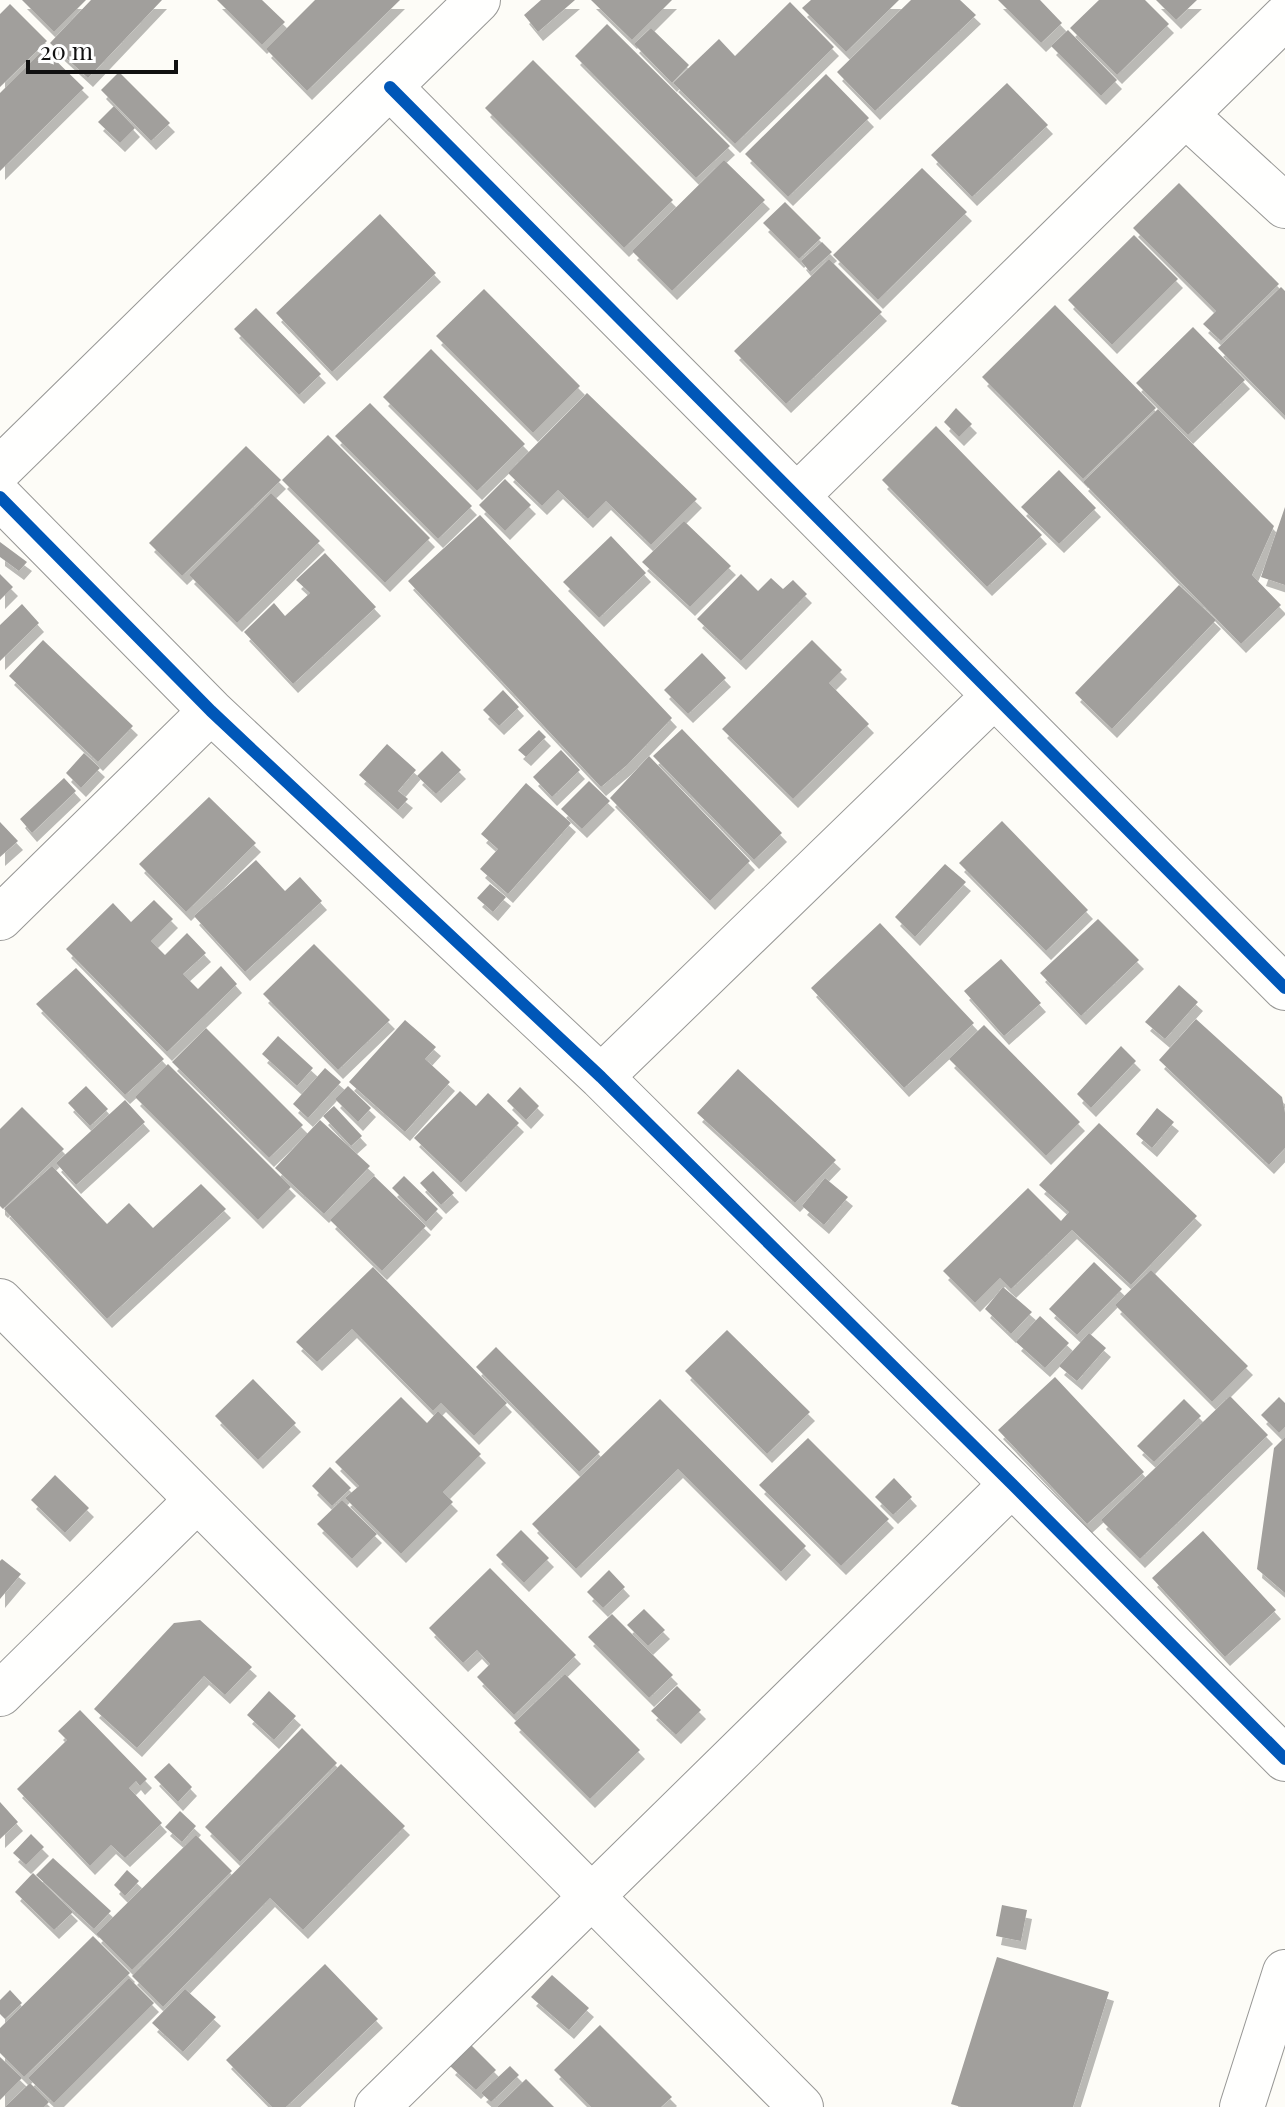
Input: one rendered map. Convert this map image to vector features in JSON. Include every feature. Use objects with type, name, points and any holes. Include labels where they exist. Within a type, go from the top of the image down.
[{"type":"street","points":[[0,469],[478,0]]},
{"type":"street","points":[[797,496],[1285,17]]},
{"type":"street","points":[[390,87],[1285,988]]},
{"type":"street","points":[[1186,115],[1285,206]]},
{"type":"street","points":[[0,497],[211,711],[601,1077],[1285,1759]]},
{"type":"street","points":[[601,1077],[994,696]]},
{"type":"street","points":[[0,918],[211,711]]},
{"type":"street","points":[[0,1301],[801,2107]]},
{"type":"street","points":[[377,2107],[1012,1484]]},
{"type":"street","points":[[0,1694],[197,1500]]},
{"type":"street","points":[[1242,2107],[1285,1972]]},
{"type":"building","points":[[22,0],[86,0],[54,32]]},
{"type":"building","points":[[91,0],[162,0],[88,78],[50,43]]},
{"type":"building","points":[[217,0],[262,0],[285,22],[262,45]]},
{"type":"building","points":[[315,0],[400,0],[307,91],[266,49]]},
{"type":"building","points":[[541,0],[575,0],[538,32],[524,15]]},
{"type":"building","points":[[591,0],[672,0],[632,40]]},
{"type":"building","points":[[811,0],[899,0],[846,52],[802,8]]},
{"type":"building","points":[[911,0],[960,0],[976,15],[875,111],[837,72]]},
{"type":"building","points":[[998,0],[1040,0],[1062,23],[1041,43]]},
{"type":"building","points":[[1099,0],[1145,0],[1169,24],[1117,75],[1070,28]]},
{"type":"building","points":[[1156,0],[1197,0],[1176,20]]},
{"type":"building","points":[[790,2],[834,47],[735,144],[673,83],[719,39],[735,56]]},
{"type":"building","points":[[10,4],[47,41],[0,87],[0,14]]},
{"type":"building","points":[[607,24],[730,146],[696,178],[575,56]]},
{"type":"building","points":[[651,28],[689,65],[672,83],[634,44]]},
{"type":"building","points":[[1068,30],[1117,80],[1101,96],[1051,46]]},
{"type":"building","points":[[44,49],[84,88],[0,171],[0,93]]},
{"type":"building","points":[[533,60],[673,200],[624,248],[485,108]]},
{"type":"building","points":[[119,72],[170,123],[151,141],[101,90]]},
{"type":"building","points":[[826,74],[869,118],[788,197],[745,154]]},
{"type":"building","points":[[1007,83],[1048,125],[972,197],[931,155]]},
{"type":"building","points":[[114,106],[135,128],[120,143],[98,122]]},
{"type":"building","points":[[724,160],[765,200],[672,291],[632,251]]},
{"type":"building","points":[[922,168],[967,212],[878,300],[833,255]]},
{"type":"building","points":[[1179,183],[1279,284],[1221,341],[1203,324],[1216,311],[1133,228]]},
{"type":"building","points":[[785,202],[821,238],[799,259],[763,223]]},
{"type":"building","points":[[380,214],[436,273],[332,372],[276,313]]},
{"type":"building","points":[[1134,235],[1178,279],[1112,345],[1068,300]]},
{"type":"building","points":[[822,242],[832,252],[810,272],[801,261]]},
{"type":"building","points":[[829,259],[882,312],[786,404],[734,351]]},
{"type":"building","points":[[1281,287],[1285,291],[1285,416],[1218,348]]},
{"type":"building","points":[[484,289],[580,386],[533,433],[436,336]]},
{"type":"building","points":[[1055,305],[1156,408],[1083,479],[982,377]]},
{"type":"building","points":[[256,308],[321,374],[299,395],[234,329]]},
{"type":"building","points":[[1193,327],[1245,380],[1188,435],[1136,383]]},
{"type":"building","points":[[431,349],[525,444],[477,491],[383,397]]},
{"type":"building","points":[[587,393],[697,499],[651,545],[606,501],[588,519],[558,490],[542,506],[508,473]]},
{"type":"building","points":[[370,403],[472,506],[438,539],[335,436]]},
{"type":"building","points":[[956,408],[972,424],[959,437],[944,422]]},
{"type":"building","points":[[1158,409],[1274,526],[1252,575],[1281,605],[1241,644],[1083,482]]},
{"type":"building","points":[[936,426],[1042,535],[987,587],[882,480]]},
{"type":"building","points":[[328,435],[430,538],[385,583],[282,480]]},
{"type":"building","points":[[246,446],[281,480],[182,576],[149,543]]},
{"type":"building","points":[[1059,470],[1096,508],[1059,544],[1021,507]]},
{"type":"building","points":[[505,479],[531,505],[505,531],[479,505]]},
{"type":"building","points":[[271,493],[320,541],[237,623],[189,575]]},
{"type":"building","points":[[1285,507],[1285,585],[1261,577]]},
{"type":"building","points":[[480,515],[672,718],[601,787],[408,581]]},
{"type":"building","points":[[684,521],[731,566],[690,607],[642,562]]},
{"type":"building","points":[[611,536],[646,573],[599,618],[563,582]]},
{"type":"building","points":[[0,542],[27,562],[19,571],[0,557]]},
{"type":"building","points":[[325,553],[376,607],[293,684],[244,632],[274,603],[285,616],[310,593],[296,580]]},
{"type":"building","points":[[0,574],[13,587],[0,600]]},
{"type":"building","points":[[741,574],[758,591],[771,578],[783,589],[793,580],[807,594],[741,661],[697,619]]},
{"type":"building","points":[[1179,585],[1216,620],[1112,729],[1075,693]]},
{"type":"building","points":[[22,604],[39,623],[0,661],[0,625]]},
{"type":"building","points":[[43,640],[133,726],[98,762],[9,676]]},
{"type":"building","points":[[812,640],[842,670],[829,683],[869,724],[793,799],[722,729]]},
{"type":"building","points":[[702,653],[726,678],[688,714],[664,690]]},
{"type":"building","points":[[503,690],[519,707],[499,726],[483,710]]},
{"type":"building","points":[[682,729],[782,833],[754,860],[653,756]]},
{"type":"building","points":[[539,730],[546,737],[526,757],[518,750]]},
{"type":"building","points":[[387,744],[416,770],[398,791],[408,799],[398,810],[359,775]]},
{"type":"building","points":[[561,750],[580,770],[552,797],[533,777]]},
{"type":"building","points":[[442,751],[461,770],[436,794],[417,776]]},
{"type":"building","points":[[84,753],[100,768],[81,788],[66,773]]},
{"type":"building","points":[[649,756],[750,861],[710,901],[610,798]]},
{"type":"building","points":[[64,778],[76,791],[32,833],[20,819]]},
{"type":"building","points":[[589,781],[610,801],[582,829],[561,809]]},
{"type":"building","points":[[526,783],[571,823],[508,894],[480,869],[498,849],[481,834]]},
{"type":"building","points":[[209,797],[256,843],[186,912],[139,864]]},
{"type":"building","points":[[1002,821],[1088,910],[1046,951],[959,863]]},
{"type":"building","points":[[0,822],[18,841],[0,857]]},
{"type":"building","points":[[256,860],[285,891],[300,877],[322,901],[245,972],[194,916]]},
{"type":"building","points":[[945,864],[966,882],[915,937],[895,917]]},
{"type":"building","points":[[490,884],[506,897],[493,912],[477,898]]},
{"type":"building","points":[[154,900],[173,919],[151,941],[165,955],[187,933],[206,953],[183,974],[198,989],[221,966],[237,984],[167,1052],[66,949],[113,903],[131,922]]},
{"type":"building","points":[[1098,919],[1139,960],[1081,1016],[1040,973]]},
{"type":"building","points":[[880,923],[974,1023],[904,1088],[811,988]]},
{"type":"building","points":[[314,944],[390,1020],[338,1070],[263,994]]},
{"type":"building","points":[[1001,959],[1041,1003],[1004,1036],[964,991]]},
{"type":"building","points":[[76,968],[164,1059],[125,1095],[36,1004]]},
{"type":"building","points":[[1179,985],[1198,1002],[1165,1039],[1145,1022]]},
{"type":"building","points":[[1196,1019],[1282,1097],[1285,1148],[1269,1165],[1159,1060]]},
{"type":"building","points":[[405,1020],[436,1047],[425,1059],[450,1082],[405,1132],[349,1082]]},
{"type":"building","points":[[984,1025],[1080,1122],[1046,1156],[949,1059]]},
{"type":"building","points":[[206,1028],[303,1125],[269,1158],[172,1062]]},
{"type":"building","points":[[278,1036],[313,1068],[297,1086],[262,1054]]},
{"type":"building","points":[[1121,1046],[1136,1061],[1091,1108],[1077,1094]]},
{"type":"building","points":[[168,1064],[291,1187],[258,1220],[135,1097]]},
{"type":"building","points":[[325,1068],[341,1082],[308,1118],[293,1104]]},
{"type":"building","points":[[738,1069],[836,1160],[795,1203],[697,1113]]},
{"type":"building","points":[[86,1086],[108,1109],[90,1126],[68,1103]]},
{"type":"building","points":[[348,1086],[371,1108],[358,1122],[335,1099]]},
{"type":"building","points":[[520,1087],[539,1106],[526,1120],[507,1101]]},
{"type":"building","points":[[460,1091],[476,1106],[488,1093],[519,1123],[461,1183],[414,1138]]},
{"type":"building","points":[[125,1100],[145,1122],[76,1185],[56,1163]]},
{"type":"building","points":[[334,1106],[362,1136],[351,1146],[323,1116]]},
{"type":"building","points":[[22,1107],[64,1149],[3,1209],[0,1206],[0,1129]]},
{"type":"building","points":[[1157,1108],[1174,1122],[1152,1148],[1136,1134]]},
{"type":"building","points":[[320,1120],[370,1166],[324,1214],[275,1168]]},
{"type":"building","points":[[1099,1123],[1197,1216],[1131,1285],[1072,1230],[1011,1289],[1000,1278],[975,1303],[943,1271],[1028,1188],[1061,1221],[1069,1212],[1039,1185]]},
{"type":"building","points":[[52,1166],[107,1224],[129,1203],[153,1228],[201,1184],[226,1209],[107,1319],[4,1209]]},
{"type":"building","points":[[433,1171],[454,1193],[441,1205],[420,1183]]},
{"type":"building","points":[[374,1176],[426,1226],[382,1271],[330,1220]]},
{"type":"building","points":[[404,1176],[438,1209],[426,1222],[392,1188]]},
{"type":"building","points":[[825,1178],[848,1197],[824,1225],[802,1206]]},
{"type":"building","points":[[1094,1262],[1122,1289],[1077,1335],[1049,1309]]},
{"type":"building","points":[[373,1267],[507,1403],[474,1436],[441,1403],[433,1411],[352,1329],[317,1362],[296,1342]]},
{"type":"building","points":[[1151,1270],[1248,1366],[1212,1402],[1115,1305]]},
{"type":"building","points":[[1003,1287],[1032,1312],[1011,1334],[985,1309]]},
{"type":"building","points":[[1040,1316],[1069,1343],[1045,1368],[1016,1342]]},
{"type":"building","points":[[727,1330],[810,1412],[767,1454],[685,1371]]},
{"type":"building","points":[[1089,1333],[1106,1348],[1077,1381],[1059,1366]]},
{"type":"building","points":[[496,1347],[600,1452],[579,1472],[476,1367]]},
{"type":"building","points":[[1055,1377],[1144,1472],[1087,1524],[998,1430]]},
{"type":"building","points":[[253,1379],[296,1423],[258,1460],[215,1416]]},
{"type":"building","points":[[1230,1396],[1268,1435],[1140,1559],[1101,1520]]},
{"type":"building","points":[[401,1397],[427,1423],[438,1411],[481,1454],[443,1492],[453,1502],[401,1554],[345,1498],[359,1486],[335,1462]]},
{"type":"building","points":[[1279,1397],[1285,1403],[1285,1427],[1279,1433],[1261,1415]]},
{"type":"building","points":[[660,1399],[806,1546],[781,1572],[678,1469],[576,1569],[532,1524]]},
{"type":"building","points":[[1184,1399],[1201,1416],[1154,1462],[1137,1446]]},
{"type":"building","points":[[1285,1437],[1285,1593],[1257,1569],[1274,1448]]},
{"type":"building","points":[[808,1438],[889,1519],[841,1566],[759,1485]]},
{"type":"building","points":[[330,1467],[351,1488],[332,1506],[312,1486]]},
{"type":"building","points":[[55,1475],[89,1508],[65,1533],[31,1500]]},
{"type":"building","points":[[894,1478],[912,1497],[893,1515],[875,1497]]},
{"type":"building","points":[[342,1500],[377,1534],[352,1559],[317,1524]]},
{"type":"building","points":[[521,1530],[549,1558],[524,1583],[496,1555]]},
{"type":"building","points":[[1203,1531],[1276,1610],[1225,1657],[1152,1578]]},
{"type":"building","points":[[2,1559],[21,1574],[0,1599],[0,1561]]},
{"type":"building","points":[[490,1568],[576,1655],[514,1715],[477,1677],[490,1664],[477,1650],[463,1663],[429,1628]]},
{"type":"building","points":[[609,1570],[625,1587],[603,1608],[587,1592]]},
{"type":"building","points":[[644,1609],[665,1630],[648,1646],[627,1625]]},
{"type":"building","points":[[612,1614],[673,1675],[649,1698],[588,1637]]},
{"type":"building","points":[[200,1620],[252,1667],[225,1695],[204,1676],[137,1748],[94,1709],[174,1623]]},
{"type":"building","points":[[565,1674],[640,1750],[590,1799],[514,1723]]},
{"type":"building","points":[[677,1686],[701,1710],[676,1735],[651,1711]]},
{"type":"building","points":[[269,1691],[296,1716],[274,1740],[247,1715]]},
{"type":"building","points":[[80,1710],[147,1779],[140,1786],[136,1781],[129,1788],[162,1823],[125,1858],[111,1845],[90,1866],[17,1789],[67,1740],[58,1731]]},
{"type":"building","points":[[302,1728],[337,1763],[240,1862],[205,1827]]},
{"type":"building","points":[[169,1763],[192,1787],[178,1802],[154,1777]]},
{"type":"building","points":[[341,1764],[405,1826],[303,1930],[270,1898],[163,2007],[132,1976]]},
{"type":"building","points":[[0,1802],[18,1822],[0,1839]]},
{"type":"building","points":[[180,1811],[196,1826],[182,1842],[165,1827]]},
{"type":"building","points":[[31,1834],[44,1847],[26,1865],[13,1853]]},
{"type":"building","points":[[196,1835],[232,1871],[132,1970],[96,1934]]},
{"type":"building","points":[[53,1858],[111,1911],[94,1929],[36,1875]]},
{"type":"building","points":[[127,1870],[139,1881],[125,1896],[114,1885]]},
{"type":"building","points":[[33,1873],[73,1912],[54,1930],[15,1892]]},
{"type":"building","points":[[1002,1905],[1027,1910],[1021,1941],[996,1936]]},
{"type":"building","points":[[93,1936],[130,1973],[24,2077],[0,2053],[0,2028]]},
{"type":"building","points":[[997,1957],[1109,1992],[1073,2107],[961,2107],[951,2104]]},
{"type":"building","points":[[325,1964],[378,2019],[286,2107],[272,2107],[226,2060]]},
{"type":"building","points":[[552,1975],[589,2008],[569,2030],[531,1997]]},
{"type":"building","points":[[129,1978],[154,2003],[54,2103],[28,2078]]},
{"type":"building","points":[[185,1989],[216,2017],[183,2052],[152,2023]]},
{"type":"building","points":[[10,1990],[22,2003],[5,2019],[0,2014],[0,2000]]},
{"type":"building","points":[[600,2025],[672,2097],[661,2107],[591,2107],[554,2070]]},
{"type":"building","points":[[471,2045],[496,2070],[476,2090],[450,2066]]},
{"type":"building","points":[[0,2057],[22,2078],[0,2100]]},
{"type":"building","points":[[510,2066],[519,2075],[491,2102],[481,2093]]},
{"type":"building","points":[[526,2079],[554,2107],[497,2107]]},
{"type":"building","points":[[30,2083],[49,2102],[44,2107],[5,2107]]},
{"type":"cycle path","points":[[390,87],[1285,988]]},
{"type":"cycle path","points":[[0,497],[211,711],[601,1077],[1285,1759]]}]
